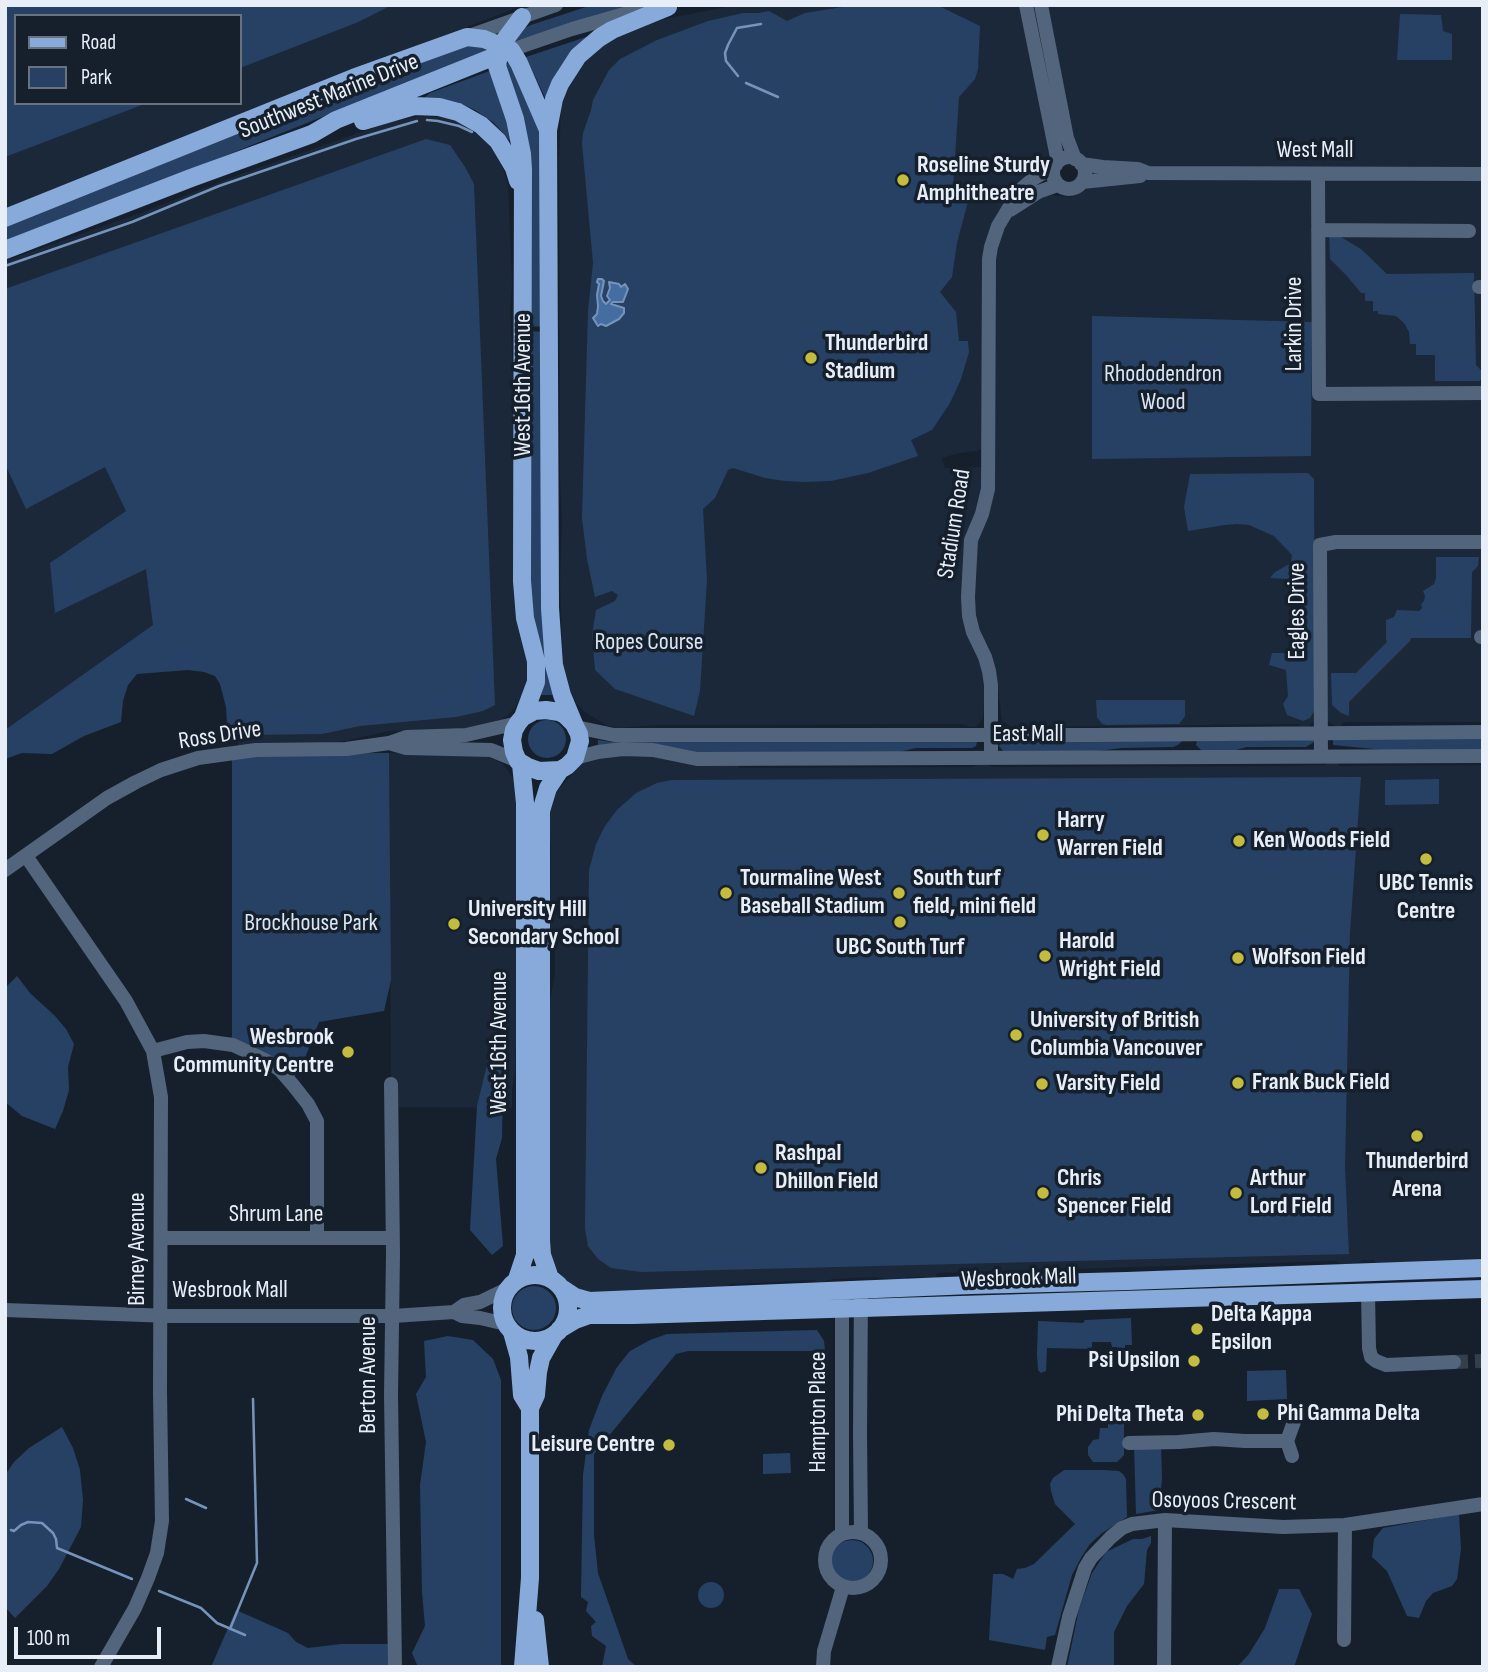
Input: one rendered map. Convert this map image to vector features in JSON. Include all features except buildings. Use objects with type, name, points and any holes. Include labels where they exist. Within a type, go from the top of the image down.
[{"type":"main road","points":[[548,130],[560,84],[578,56],[612,30],[672,6]]},
{"type":"main road","points":[[467,37],[484,39],[503,50],[522,17]]},
{"type":"main road","name":"Southwest Marine Drive","points":[[5,218],[340,83],[467,37]]},
{"type":"main road","name":"West 16th Avenue","points":[[520,720],[536,681],[536,661],[525,618],[522,582],[522,154],[519,135],[497,65],[503,50],[519,63],[548,130],[550,608],[554,665],[562,695],[575,726]]},
{"type":"main road","name":"Southwest Marine Drive","points":[[5,250],[312,134],[336,120],[503,50]]},
{"type":"main road","points":[[312,134],[342,128],[403,108],[421,106],[450,109],[473,119],[498,141],[514,167],[523,194]]},
{"type":"main road","points":[[545,710],[565,715],[575,726],[580,741],[575,758],[560,771],[539,771],[520,763],[512,740],[513,730],[520,720],[534,711],[545,710]]},
{"type":"main road","name":"West 16th Avenue","points":[[512,1284],[524,1255],[525,803],[520,763]]},
{"type":"main road","name":"West 16th Avenue","points":[[556,1284],[542,1255],[541,1240],[541,818],[545,796],[560,771]]},
{"type":"main road","name":"Wesbrook Mall","points":[[556,1284],[575,1297],[589,1301],[971,1285],[1483,1269]]},
{"type":"main road","points":[[523,1667],[530,1578],[530,1408],[523,1395],[519,1357],[502,1316],[502,1303],[512,1284],[523,1276],[535,1274],[556,1284],[566,1296],[568,1310],[564,1324],[541,1358],[537,1395],[530,1408]]},
{"type":"main road","name":"Wesbrook Mall","points":[[557,1332],[575,1320],[589,1315],[1483,1289]]},
{"type":"main road","points":[[509,1328],[521,1338],[534,1341],[547,1339],[557,1332]]},
{"type":"main road","points":[[530,1578],[540,1667]]},
{"type":"street","name":"Southwest Marine Drive","points":[[467,37],[556,5]]},
{"type":"street","points":[[1026,5],[1057,163]]},
{"type":"street","points":[[1041,5],[1067,138],[1084,173],[1079,185],[1070,189],[1058,185],[1053,176],[1057,163],[1066,158],[1078,161]]},
{"type":"street","name":"Southwest Marine Drive","points":[[503,50],[635,11],[672,6]]},
{"type":"street","name":"West Mall","points":[[1078,161],[1103,167],[1138,169],[1148,173],[1483,174]]},
{"type":"street","name":"Stadium Road","points":[[991,758],[991,685],[985,657],[969,616],[968,571],[971,540],[982,514],[988,489],[989,259],[994,236],[1020,190],[1057,163]]},
{"type":"street","name":"West Mall","points":[[1082,182],[1138,177],[1148,173]]},
{"type":"street","name":"Larkin Drive","points":[[1318,174],[1319,394],[1483,393]]},
{"type":"street","points":[[1006,213],[1038,192],[1058,185]]},
{"type":"street","points":[[1318,230],[1469,231]]},
{"type":"street","name":"Eagles Drive","points":[[1321,756],[1320,545],[1336,542],[1483,542]]},
{"type":"street","name":"Ross Drive","points":[[5,870],[107,798],[161,770],[198,758],[257,750],[346,749],[389,743],[406,737],[466,735],[520,720]]},
{"type":"street","name":"East Mall","points":[[575,726],[614,735],[1483,732]]},
{"type":"street","name":"Ross Drive","points":[[389,743],[406,748],[491,750],[520,763]]},
{"type":"street","name":"East Mall","points":[[575,758],[598,752],[623,750],[653,750],[697,759],[1483,757]]},
{"type":"street","name":"Birney Avenue","points":[[26,856],[126,1001],[153,1051],[161,1097],[162,1521],[157,1553],[148,1578],[135,1608],[101,1667]]},
{"type":"street","points":[[153,1051],[187,1042],[204,1041],[233,1045],[280,1070],[308,1104],[317,1121],[317,1237]]},
{"type":"street","name":"Berton Avenue","points":[[391,1084],[391,1395],[395,1667]]},
{"type":"street","name":"Shrum Lane","points":[[161,1238],[392,1238]]},
{"type":"street","name":"Wesbrook Mall","points":[[5,1310],[161,1315],[393,1316],[454,1312],[480,1302],[512,1284]]},
{"type":"street","name":"Hampton Place","points":[[842,1290],[842,1534]]},
{"type":"street","name":"Hampton Place","points":[[861,1290],[861,1533]]},
{"type":"street","points":[[1368,1292],[1371,1357],[1386,1365],[1454,1362]]},
{"type":"street","name":"Wesbrook Mall","points":[[454,1312],[509,1328]]},
{"type":"street","points":[[1292,1456],[1287,1441],[1295,1419]]},
{"type":"street","points":[[1129,1443],[1214,1439],[1287,1441]]},
{"type":"street","name":"Osoyoos Crescent","points":[[1058,1667],[1080,1579],[1100,1547],[1122,1528],[1132,1524],[1165,1520],[1283,1527],[1345,1525],[1483,1504]]},
{"type":"street","points":[[1164,1667],[1165,1520]]},
{"type":"street","points":[[1344,1640],[1345,1525]]},
{"type":"street","points":[[861,1533],[869,1537],[879,1550],[879,1570],[875,1578],[860,1588],[843,1587],[830,1578],[826,1571],[825,1553],[835,1538],[842,1534],[861,1533]]},
{"type":"street","points":[[823,1667],[824,1651],[843,1587]]},
{"type":"shaded area","points":[[39,5],[524,5],[5,210],[5,22],[14,105],[242,105],[242,14]]},
{"type":"shaded area","points":[[736,5],[1023,5],[1053,148],[1050,162],[996,218],[982,448],[942,458],[945,468],[981,467],[982,496],[968,535],[985,688],[983,718],[977,726],[657,725],[618,728],[606,725],[585,712],[577,704],[569,688],[563,664],[560,583],[561,110],[580,66],[605,41],[637,27]]},
{"type":"shaded area","points":[[1044,5],[1483,5],[1483,722],[1344,722],[1341,726],[1335,726],[1327,721],[1315,720],[1308,727],[1300,727],[1299,724],[1012,727],[1002,721],[997,680],[976,626],[973,585],[978,535],[994,492],[996,257],[1004,229],[1027,202],[1045,194],[1070,197],[1086,189],[1088,161],[1077,152]]},
{"type":"shaded area","points":[[421,116],[449,118],[470,126],[492,147],[508,183],[516,592],[529,652],[527,684],[517,705],[502,719],[467,728],[389,731],[328,743],[238,746],[231,654],[120,665],[5,748],[5,261],[390,122]]},
{"type":"shaded area","points":[[598,279],[604,281],[601,296],[606,304],[610,300],[607,296],[609,282],[621,287],[625,284],[628,289],[623,302],[611,304],[624,308],[624,313],[606,326],[598,326],[593,318],[597,314]]},
{"type":"shaded area","name":"University of British Columbia Vancouver","points":[[631,752],[738,764],[739,768],[973,767],[978,764],[992,767],[1288,766],[1326,765],[1327,762],[1338,762],[1338,766],[1483,765],[1483,1258],[1462,1262],[1430,1260],[1381,1265],[1373,1260],[1362,1260],[1358,1265],[1345,1266],[1336,1261],[937,1273],[936,1279],[908,1277],[903,1281],[874,1277],[833,1279],[820,1283],[813,1280],[730,1284],[727,1287],[590,1295],[567,1283],[550,1253],[550,1002],[555,973],[555,941],[550,925],[551,848],[548,818],[556,793],[579,766],[590,759]]},
{"type":"shaded area","name":"University Hill Secondary School","points":[[389,753],[485,755],[503,764],[515,781],[518,795],[517,1018],[512,1108],[396,1107],[391,1084]]},
{"type":"green space","points":[[5,5],[392,5],[356,23],[242,67],[242,14],[14,14],[14,105],[142,105],[5,157]]},
{"type":"green space","points":[[592,5],[635,5],[515,41],[512,38],[531,25]]},
{"type":"green space","name":"Ropes Course","points":[[855,5],[931,5],[941,7],[980,26],[978,69],[975,79],[959,97],[953,187],[971,190],[957,243],[952,277],[940,292],[956,312],[959,341],[968,341],[969,352],[950,403],[932,430],[911,440],[918,456],[868,473],[831,481],[785,481],[733,468],[728,470],[715,498],[703,509],[707,580],[700,691],[694,716],[615,689],[595,670],[592,635],[596,610],[615,601],[618,595],[612,591],[595,597],[582,518],[588,311],[593,263],[583,133],[593,100],[609,70],[620,59],[657,40],[708,21],[743,13],[769,11],[787,21],[805,13]]},
{"type":"green space","points":[[1400,14],[1441,15],[1443,31],[1452,34],[1452,60],[1397,60]]},
{"type":"green space","points":[[589,36],[548,104],[526,57]]},
{"type":"green space","points":[[463,45],[494,48],[5,244],[5,226]]},
{"type":"green space","points":[[510,62],[539,129],[542,150],[544,327],[529,326],[505,65]]},
{"type":"green space","points":[[495,69],[512,143],[493,122],[475,110],[457,102],[424,98],[430,93]]},
{"type":"green space","points":[[426,139],[450,145],[474,184],[495,705],[483,711],[456,717],[360,726],[322,734],[251,735],[228,739],[226,707],[215,676],[188,670],[137,674],[128,685],[121,722],[84,736],[52,754],[22,753],[5,759],[5,730],[153,625],[146,569],[55,613],[50,563],[126,511],[105,467],[26,509],[5,464],[5,289]]},
{"type":"green space","points":[[1329,230],[1361,249],[1387,274],[1474,273],[1476,365],[1483,372],[1483,378],[1479,381],[1435,381],[1435,355],[1416,355],[1416,344],[1410,344],[1409,332],[1404,323],[1396,316],[1373,311],[1373,301],[1365,301],[1365,293],[1361,293],[1330,259]]},
{"type":"green space","name":"Rhododendron Wood","points":[[1092,316],[1312,322],[1311,456],[1092,459]]},
{"type":"green space","points":[[529,331],[544,332],[554,695],[541,695],[545,665],[533,619],[530,590]]},
{"type":"green space","points":[[1308,473],[1314,479],[1315,709],[1310,718],[1303,721],[1287,715],[1283,704],[1288,696],[1286,670],[1269,665],[1272,653],[1301,653],[1304,580],[1270,578],[1291,563],[1292,555],[1274,536],[1249,525],[1225,525],[1188,531],[1184,507],[1190,474]]},
{"type":"green space","points":[[1436,557],[1479,557],[1478,566],[1472,572],[1471,638],[1411,638],[1349,702],[1349,716],[1341,713],[1332,705],[1331,673],[1356,673],[1387,642],[1386,620],[1394,617],[1397,610],[1419,611],[1422,608],[1425,596],[1423,591],[1434,584],[1436,578]]},
{"type":"green space","points":[[1096,700],[1185,700],[1185,716],[1179,724],[1107,725],[1102,724],[1097,717]]},
{"type":"green space","points":[[547,720],[561,725],[566,739],[561,753],[547,758],[533,753],[528,739],[533,725]]},
{"type":"green space","points":[[1483,738],[1483,751],[1394,751],[1333,745],[1333,739]]},
{"type":"green space","points":[[1314,739],[1314,742],[1306,747],[1247,747],[1232,751],[1202,751],[1196,745],[1197,741]]},
{"type":"green space","points":[[598,740],[977,742],[972,748],[916,748],[895,753],[707,754],[598,747]]},
{"type":"green space","points":[[1183,740],[1173,747],[1121,748],[1082,753],[1003,751],[999,746],[1001,741]]},
{"type":"green space","name":"Brockhouse Park","points":[[389,753],[391,980],[384,1011],[319,1022],[301,1068],[293,1079],[232,1039],[232,757],[265,754]]},
{"type":"green space","name":"University of British Columbia Vancouver","points":[[1361,777],[1350,933],[1345,1167],[1349,1254],[641,1272],[611,1268],[598,1259],[588,1246],[585,1228],[589,870],[596,844],[605,826],[617,810],[636,793],[671,780]]},
{"type":"green space","points":[[1439,779],[1439,804],[1385,805],[1385,780]]},
{"type":"green space","points":[[17,976],[66,1029],[74,1044],[68,1067],[69,1090],[55,1129],[22,1116],[5,1102],[5,988]]},
{"type":"green space","points":[[504,1035],[502,1138],[496,1159],[503,1246],[492,1255],[470,1230],[477,1106],[491,1048]]},
{"type":"green space","points":[[534,1286],[549,1293],[556,1308],[549,1323],[534,1330],[519,1323],[512,1308],[519,1293]]},
{"type":"green space","points":[[1131,1318],[1132,1345],[1125,1345],[1126,1359],[1117,1359],[1117,1347],[1112,1347],[1111,1342],[1092,1342],[1092,1349],[1047,1348],[1046,1371],[1041,1373],[1038,1370],[1038,1321],[1083,1323],[1085,1320]]},
{"type":"green space","points":[[817,1330],[824,1341],[825,1351],[688,1351],[676,1354],[594,1454],[594,1535],[598,1573],[628,1659],[637,1667],[602,1667],[606,1646],[592,1636],[591,1626],[596,1622],[586,1611],[588,1602],[581,1597],[583,1475],[589,1430],[617,1367],[630,1351],[667,1334]]},
{"type":"green space","points":[[448,1336],[473,1340],[493,1359],[501,1380],[501,1667],[418,1667],[412,1653],[425,1626],[420,1485],[426,1442],[416,1394],[426,1377],[424,1341]]},
{"type":"green space","points":[[1286,1370],[1287,1399],[1247,1401],[1247,1371]]},
{"type":"green space","points":[[1108,1421],[1124,1421],[1124,1455],[1117,1462],[1093,1462],[1088,1455],[1088,1447],[1093,1440],[1099,1439],[1100,1428],[1108,1428]]},
{"type":"green space","points":[[62,1427],[80,1470],[83,1500],[81,1527],[47,1586],[15,1618],[5,1607],[5,1475],[29,1448]]},
{"type":"green space","points":[[1134,1445],[1161,1445],[1159,1510],[1136,1514]]},
{"type":"green space","points":[[790,1453],[791,1473],[763,1474],[763,1454]]},
{"type":"green space","points":[[1064,1470],[1119,1471],[1126,1479],[1127,1517],[1102,1533],[1082,1556],[1072,1575],[1055,1635],[1047,1637],[1045,1650],[989,1640],[993,1574],[1003,1574],[1013,1579],[1017,1569],[1034,1564],[1075,1524],[1055,1504],[1051,1491],[1053,1478]]},
{"type":"green space","points":[[1459,1514],[1461,1549],[1457,1579],[1452,1586],[1433,1593],[1426,1601],[1419,1618],[1407,1616],[1387,1571],[1372,1557],[1374,1539],[1383,1528]]},
{"type":"green space","points":[[1151,1536],[1144,1584],[1127,1606],[1114,1632],[1114,1667],[1067,1667],[1079,1609],[1092,1573],[1106,1552],[1133,1539]]},
{"type":"green space","points":[[852,1540],[867,1546],[873,1561],[867,1576],[852,1582],[837,1576],[831,1561],[837,1546]]},
{"type":"green space","points":[[711,1582],[720,1586],[724,1595],[720,1604],[711,1608],[702,1604],[698,1595],[702,1586]]},
{"type":"green space","points":[[1279,1589],[1299,1589],[1312,1614],[1294,1667],[1237,1667],[1249,1654],[1265,1628]]},
{"type":"green space","points":[[236,1610],[288,1633],[296,1642],[308,1648],[341,1644],[391,1644],[390,1667],[211,1667]]},
{"type":"waterway","points":[[738,76],[726,61],[728,45],[737,28],[761,24]]},
{"type":"waterway","points":[[746,83],[778,97]]},
{"type":"waterway","points":[[427,120],[459,126],[472,132]]},
{"type":"waterway","points":[[5,266],[132,222],[219,186],[417,121]]},
{"type":"waterway","points":[[230,1629],[257,1563],[253,1399]]},
{"type":"waterway","points":[[186,1499],[206,1508]]},
{"type":"waterway","points":[[11,1530],[14,1531],[28,1522],[42,1523],[53,1533],[57,1548],[132,1579]]},
{"type":"waterway","points":[[159,1591],[201,1608],[217,1623],[245,1635]]},
{"type":"tunnel","points":[[1454,1362],[1483,1361]]},
{"type":"place","name":"Roseline Sturdy Amphitheatre","points":[[903,180]]},
{"type":"place","name":"Thunderbird Stadium","points":[[811,358]]},
{"type":"place","name":"Harry Warren Field","points":[[1043,835]]},
{"type":"place","name":"Ken Woods Field","points":[[1239,841]]},
{"type":"place","name":"UBC Tennis Centre","points":[[1426,859]]},
{"type":"place","name":"Tourmaline West Baseball Stadium","points":[[726,893]]},
{"type":"place","name":"South turf field, mini field","points":[[899,893]]},
{"type":"place","name":"UBC South Turf","points":[[900,922]]},
{"type":"place","name":"University Hill Secondary School","points":[[454,924]]},
{"type":"place","name":"Harold Wright Field","points":[[1045,956]]},
{"type":"place","name":"Wolfson Field","points":[[1238,958]]},
{"type":"place","name":"University of British Columbia Vancouver","points":[[1016,1035]]},
{"type":"place","name":"Wesbrook Community Centre","points":[[348,1052]]},
{"type":"place","name":"Frank Buck Field","points":[[1238,1083]]},
{"type":"place","name":"Varsity Field","points":[[1042,1084]]},
{"type":"place","name":"Thunderbird Arena","points":[[1417,1136]]},
{"type":"place","name":"Rashpal Dhillon Field","points":[[761,1168]]},
{"type":"place","name":"Chris Spencer Field","points":[[1043,1193]]},
{"type":"place","name":"Arthur Lord Field","points":[[1236,1193]]},
{"type":"place","name":"Delta Kappa Epsilon","points":[[1197,1329]]},
{"type":"place","name":"Psi Upsilon","points":[[1194,1361]]},
{"type":"place","name":"Phi Gamma Delta","points":[[1263,1414]]},
{"type":"place","name":"Phi Delta Theta","points":[[1198,1415]]},
{"type":"place","name":"Leisure Centre","points":[[669,1445]]}]
